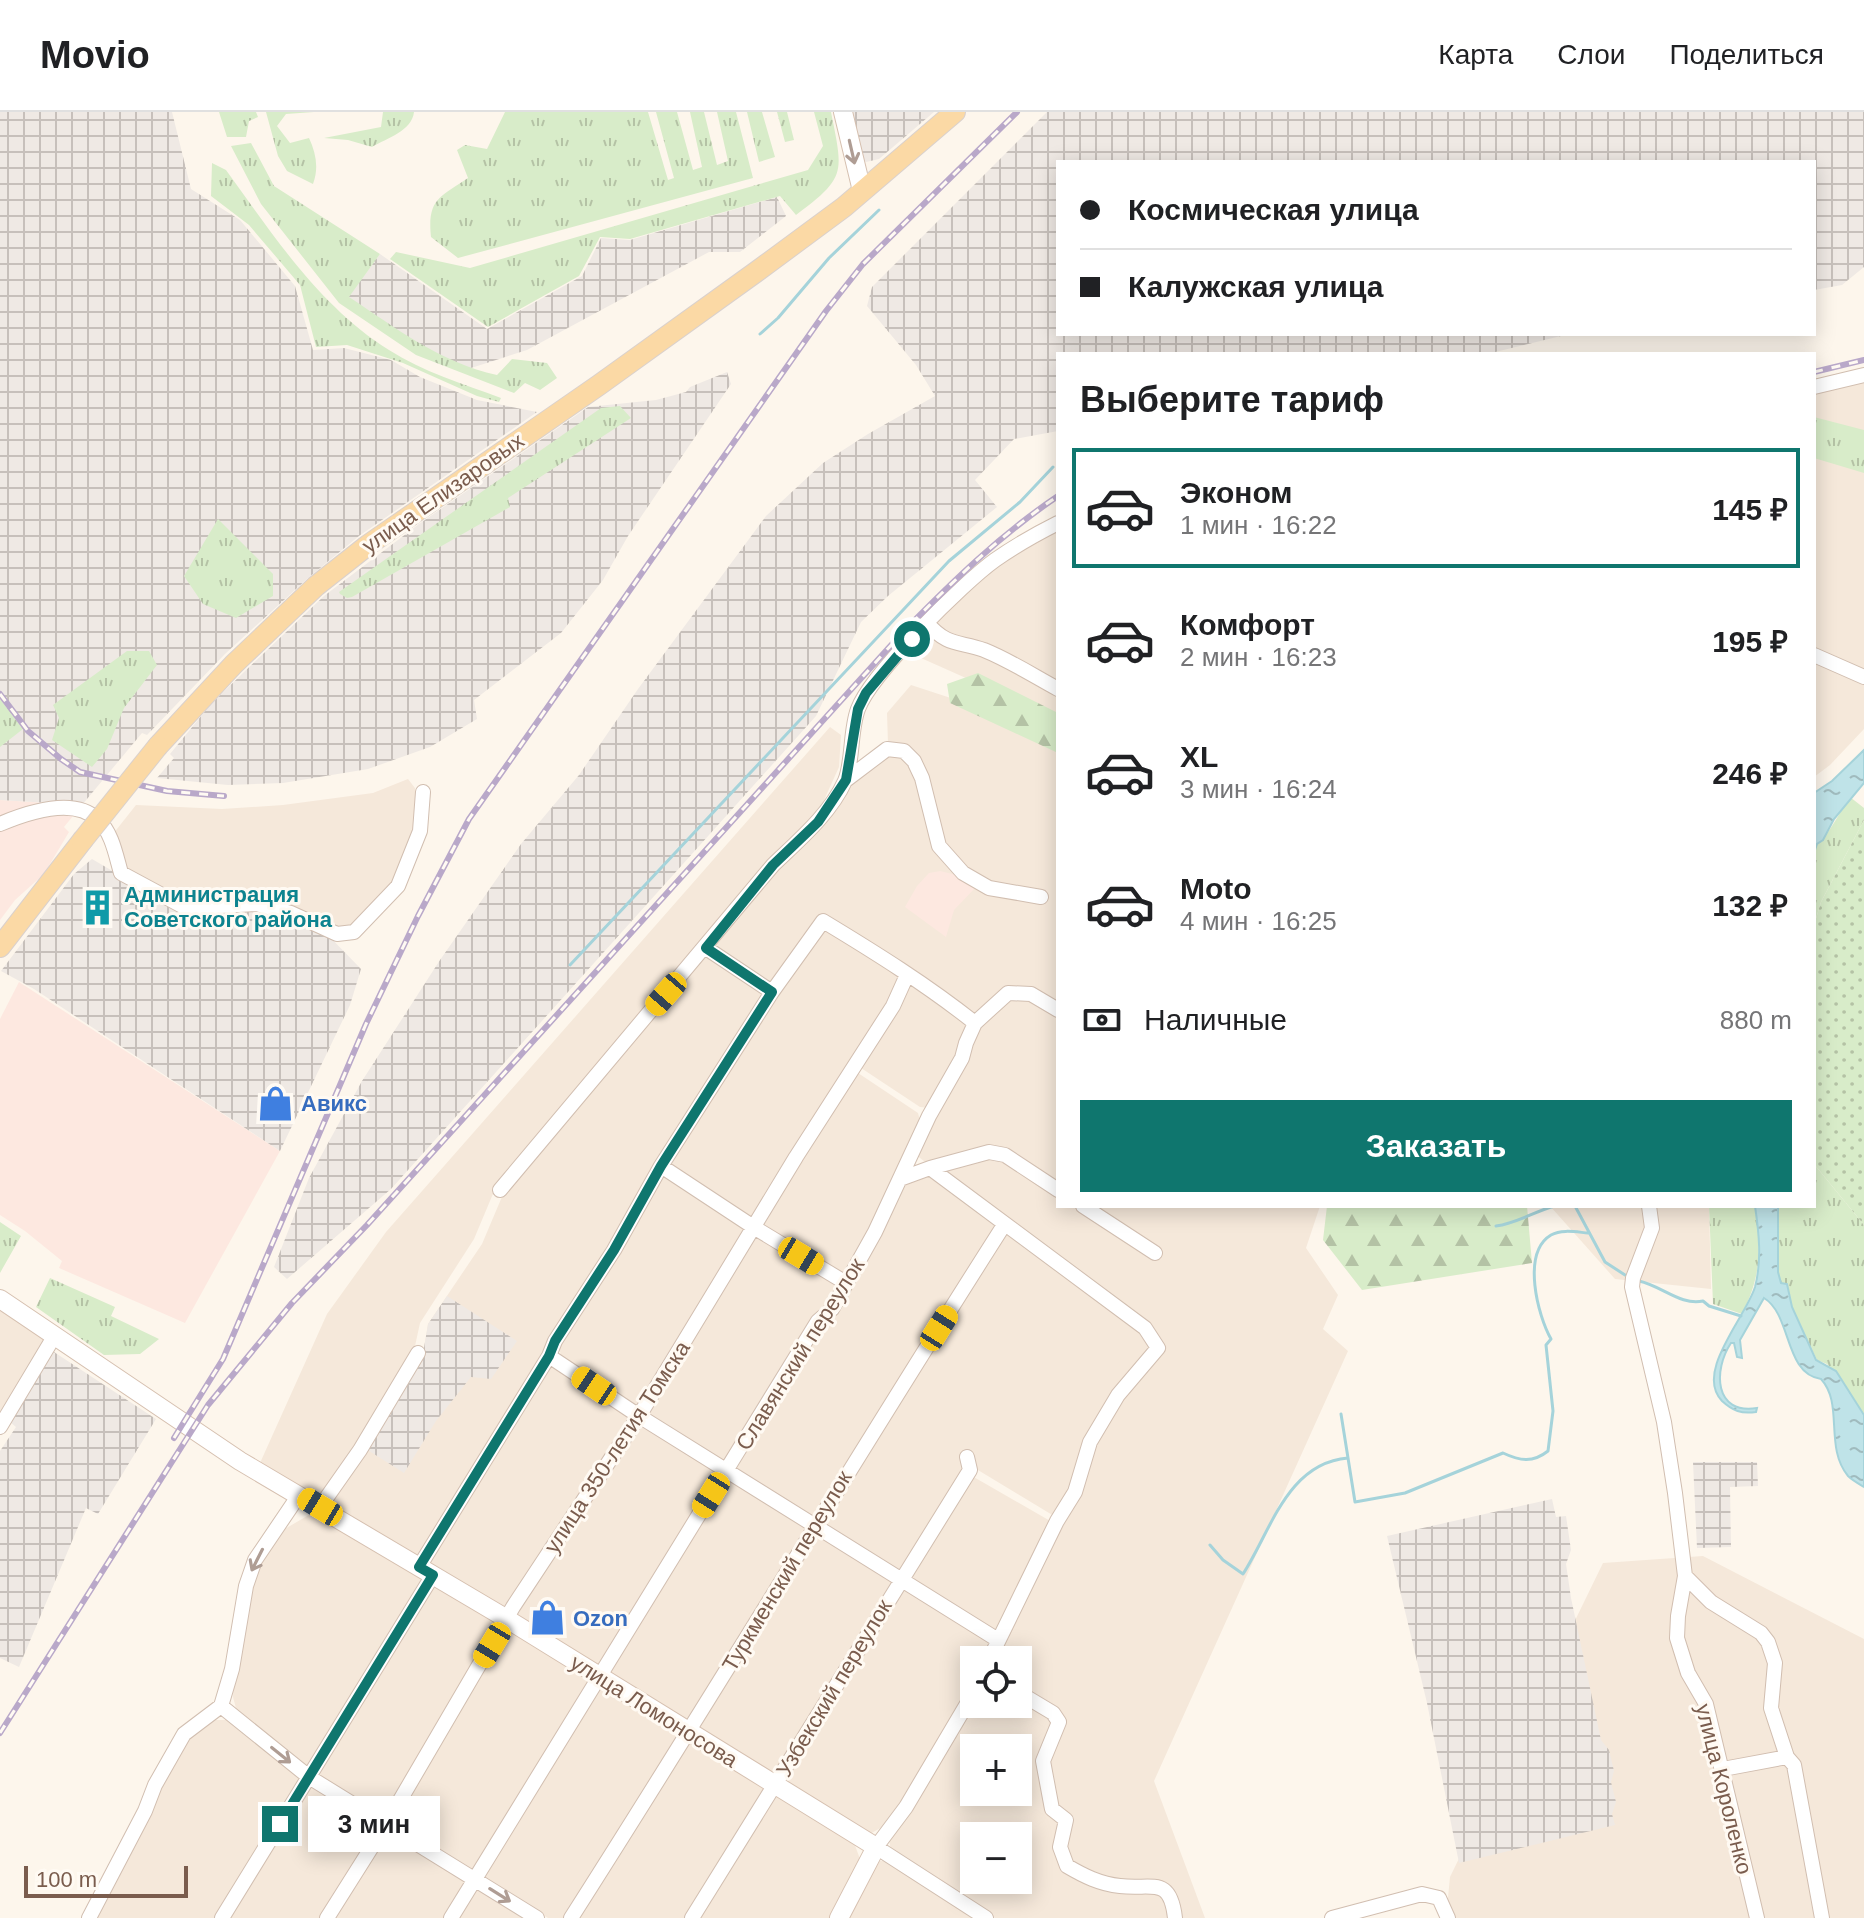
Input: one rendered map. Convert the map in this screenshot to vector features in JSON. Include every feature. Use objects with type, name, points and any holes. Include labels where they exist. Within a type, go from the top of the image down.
[{"type":"main road","name":"улица Елизаровых","points":[[0,947],[158,746],[234,664],[316,586],[368,545],[611,376],[862,191],[955,112]]},
{"type":"street","points":[[843,112],[862,191]]},
{"type":"street","points":[[1816,387],[1864,375]]},
{"type":"street","points":[[846,780],[858,709],[866,693],[927,623],[992,562],[1030,536],[1056,524]]},
{"type":"street","points":[[927,623],[937,635],[959,645],[981,649],[1056,688]]},
{"type":"street","points":[[1816,656],[1864,677]]},
{"type":"street","points":[[500,1190],[773,865],[818,822],[846,780],[887,749],[904,751],[914,761],[922,778],[939,846],[963,873],[989,888],[1041,897]]},
{"type":"street","points":[[0,824],[46,808],[77,810],[98,819],[112,842],[121,873],[186,908],[256,904],[291,913],[337,934],[345,934],[354,932],[398,886],[420,831],[423,792]]},
{"type":"street","points":[[222,1918],[309,1777],[555,1341],[772,992],[823,921],[896,964],[975,1023],[1008,993],[1031,994],[1056,1009]]},
{"type":"street","points":[[706,948],[772,992]]},
{"type":"street","name":"улица 350-летия Томска","points":[[327,1918],[507,1619],[639,1416],[796,1157],[893,1006],[907,975]]},
{"type":"street","name":"Славянский переулок","points":[[451,1918],[818,1321],[832,1309],[875,1232],[929,1116],[962,1058],[975,1023]]},
{"type":"street","points":[[900,1179],[989,1152],[1005,1155],[1056,1189]]},
{"type":"street","points":[[661,1166],[846,1283]]},
{"type":"street","points":[[930,1168],[1145,1328],[1158,1348],[1118,1395],[1090,1442],[1075,1492],[1057,1521],[995,1646]]},
{"type":"street","points":[[1086,1208],[1155,1253]]},
{"type":"street","name":"улица Короленко","points":[[1649,1208],[1652,1228],[1632,1287],[1664,1422],[1685,1576],[1677,1638],[1688,1673],[1706,1704],[1757,1918]]},
{"type":"street","name":"Туркменский переулок","points":[[571,1918],[1004,1225]]},
{"type":"street","name":"улица Ломоносова","points":[[0,1299],[240,1461],[507,1619],[876,1847],[984,1918]]},
{"type":"street","points":[[0,1427],[55,1335]]},
{"type":"street","points":[[320,1507],[360,1450],[418,1353]]},
{"type":"street","points":[[549,1356],[639,1416],[998,1640]]},
{"type":"street","name":"Узбекский переулок","points":[[692,1918],[900,1578],[970,1470],[967,1457]]},
{"type":"street","points":[[89,1918],[184,1734],[221,1706],[232,1669],[246,1586],[255,1560],[299,1495]]},
{"type":"street","points":[[1685,1576],[1711,1602],[1761,1633],[1768,1642],[1775,1663],[1771,1708],[1787,1757],[1794,1765],[1822,1918]]},
{"type":"street","points":[[1032,1700],[1053,1713],[1059,1722],[1044,1756],[1043,1766],[1052,1809],[1066,1820],[1060,1847],[1067,1866],[1092,1880],[1121,1887],[1159,1886],[1169,1893],[1175,1918]]},
{"type":"street","points":[[221,1706],[309,1777],[537,1918]]},
{"type":"street","points":[[839,1918],[876,1847],[906,1807],[960,1716]]},
{"type":"street","points":[[1723,1769],[1787,1757]]},
{"type":"street","points":[[1332,1918],[1422,1894],[1439,1898],[1448,1918]]},
{"type":"shaded area","points":[[0,112],[172,112],[191,189],[240,220],[295,286],[313,350],[344,348],[391,360],[420,377],[477,400],[537,412],[359,536],[308,578],[225,654],[147,735],[142,733],[82,805],[0,800]]},
{"type":"shaded area","points":[[848,112],[934,112],[879,159],[866,162],[858,154]]},
{"type":"shaded area","points":[[1047,112],[1864,112],[1864,267],[1842,285],[1816,290],[1816,160],[1056,160],[1056,336],[1561,336],[1495,352],[1056,352],[1056,431],[1014,439],[975,480],[997,507],[888,596],[861,622],[816,716],[391,1189],[287,1279],[274,1267],[309,1178],[362,1081],[440,960],[521,844],[579,775],[638,689],[766,516],[823,463],[935,396],[916,365],[867,306],[872,287]]},
{"type":"shaded area","points":[[777,197],[786,216],[740,252],[709,252],[527,350],[468,369],[427,355],[348,297],[380,254],[487,329],[582,276],[601,238],[630,240]]},
{"type":"shaded area","points":[[727,372],[731,384],[628,536],[603,580],[561,633],[474,700],[477,719],[430,747],[368,769],[283,783],[228,785],[157,778],[174,758],[170,754],[211,704],[244,672],[324,596],[419,524],[588,407],[656,400],[686,392],[690,387]]},
{"type":"shaded area","points":[[1864,380],[1864,729],[1816,776],[1816,392]]},
{"type":"shaded area","points":[[1056,526],[1056,718],[912,654],[938,617],[1020,547]]},
{"type":"shaded area","points":[[911,685],[966,703],[1056,744],[1056,1208],[1319,1208],[1306,1248],[1338,1295],[1323,1329],[1348,1351],[1154,1781],[1205,1918],[995,1918],[891,1851],[889,1839],[965,1718],[1032,1718],[1032,1646],[1001,1646],[1093,1443],[1121,1397],[1162,1349],[915,1154],[980,1024],[822,917],[772,986],[713,947],[847,784],[888,744],[887,713]]},
{"type":"shaded area","points":[[830,727],[841,735],[839,767],[815,820],[495,1189],[474,1239],[420,1323],[415,1346],[360,1442],[321,1500],[260,1463],[327,1314],[386,1232]]},
{"type":"shaded area","points":[[408,779],[418,792],[416,832],[395,885],[351,926],[328,928],[188,901],[125,870],[113,834],[136,805],[222,809],[283,805],[373,793]]},
{"type":"shaded area","points":[[0,800],[82,805],[64,827],[69,832],[44,874],[15,900],[0,920]]},
{"type":"shaded area","points":[[92,859],[181,911],[256,908],[325,932],[361,969],[350,1005],[280,1151],[34,989],[1,971],[74,874]]},
{"type":"shaded area","points":[[940,871],[960,876],[977,886],[954,910],[946,937],[905,907],[929,873]]},
{"type":"shaded area","points":[[824,926],[899,977],[898,989],[754,1221],[667,1165]]},
{"type":"shaded area","points":[[704,955],[767,993],[610,1249],[550,1339],[419,1561],[327,1504],[423,1355],[428,1324],[482,1244],[504,1192]]},
{"type":"shaded area","points":[[19,982],[280,1151],[185,1323],[59,1268],[62,1261],[0,1215],[0,1019]]},
{"type":"shaded area","points":[[916,984],[970,1022],[931,1108],[920,1107],[858,1066],[906,986]]},
{"type":"shaded area","points":[[855,1071],[918,1113],[921,1124],[846,1278],[760,1227]]},
{"type":"shaded area","points":[[662,1173],[749,1229],[636,1409],[561,1359],[559,1343]]},
{"type":"shaded area","points":[[925,1173],[934,1176],[999,1227],[816,1519],[733,1468],[903,1181]]},
{"type":"shaded area","points":[[1552,1208],[1709,1208],[1711,1289],[1615,1279]]},
{"type":"shaded area","points":[[1004,1231],[1143,1330],[1151,1343],[1149,1354],[1115,1392],[1072,1491],[1054,1516],[968,1464],[899,1572],[823,1523]]},
{"type":"shaded area","points":[[758,1234],[841,1284],[725,1464],[645,1416]]},
{"type":"shaded area","points":[[447,1296],[517,1341],[491,1379],[471,1377],[436,1421],[404,1473],[366,1449],[423,1354],[428,1324]]},
{"type":"shaded area","points":[[0,1308],[48,1337],[0,1419]]},
{"type":"shaded area","points":[[54,1352],[156,1419],[98,1514],[86,1508],[19,1667],[0,1658],[0,1451],[16,1427],[10,1422]]},
{"type":"shaded area","points":[[550,1363],[633,1417],[508,1612],[426,1563]]},
{"type":"shaded area","points":[[639,1423],[720,1472],[597,1670],[514,1617]]},
{"type":"shaded area","points":[[1693,1462],[1757,1462],[1758,1486],[1730,1487],[1731,1547],[1697,1548]]},
{"type":"shaded area","points":[[972,1476],[1052,1522],[997,1631],[906,1576]]},
{"type":"shaded area","points":[[727,1477],[812,1528],[688,1725],[604,1674]]},
{"type":"shaded area","points":[[1552,1499],[1556,1517],[1566,1516],[1571,1550],[1566,1564],[1571,1598],[1601,1740],[1609,1750],[1614,1771],[1611,1782],[1616,1802],[1612,1814],[1615,1825],[1459,1863],[1427,1703],[1387,1536]]},
{"type":"shaded area","points":[[314,1512],[417,1573],[423,1585],[308,1771],[237,1712],[233,1697],[249,1586],[260,1560],[283,1530]]},
{"type":"shaded area","points":[[819,1531],[894,1581],[772,1780],[696,1730]]},
{"type":"shaded area","points":[[1703,1556],[1864,1639],[1864,1918],[1446,1918],[1450,1877],[1603,1563]]},
{"type":"shaded area","points":[[434,1582],[500,1621],[384,1819],[314,1776]]},
{"type":"shaded area","points":[[902,1585],[992,1643],[991,1646],[960,1646],[960,1709],[902,1804],[884,1826],[868,1835],[781,1783]]},
{"type":"shaded area","points":[[508,1626],[592,1679],[473,1872],[391,1825]]},
{"type":"shaded area","points":[[599,1684],[682,1735],[566,1918],[548,1918],[482,1878]]},
{"type":"shaded area","points":[[212,1720],[230,1720],[303,1777],[217,1918],[94,1918],[188,1737]]},
{"type":"shaded area","points":[[691,1741],[766,1790],[686,1918],[577,1918]]},
{"type":"shaded area","points":[[309,1783],[380,1826],[324,1918],[227,1918]]},
{"type":"shaded area","points":[[775,1795],[853,1840],[860,1859],[833,1918],[696,1918]]},
{"type":"shaded area","points":[[386,1832],[468,1881],[445,1918],[332,1918]]},
{"type":"shaded area","points":[[891,1860],[978,1918],[845,1918],[880,1861]]},
{"type":"shaded area","points":[[475,1886],[528,1918],[455,1918]]},
{"type":"green space","points":[[219,112],[256,112],[258,117],[249,121],[246,137],[227,137]]},
{"type":"green space","points":[[266,112],[314,112],[286,114],[277,126],[290,143],[309,138],[316,161],[313,184],[287,171],[278,156]]},
{"type":"green space","points":[[383,112],[414,112],[404,129],[372,147],[348,140],[324,138],[381,127]]},
{"type":"green space","points":[[505,112],[648,112],[668,180],[674,178],[656,112],[677,112],[693,170],[702,167],[690,112],[704,112],[717,165],[728,161],[717,112],[736,112],[753,178],[458,258],[431,237],[431,214],[443,195],[468,178],[457,150],[465,145],[487,149]]},
{"type":"green space","points":[[747,112],[762,112],[775,157],[759,162]]},
{"type":"green space","points":[[777,112],[787,112],[794,140],[785,142]]},
{"type":"green space","points":[[814,112],[831,112],[839,161],[833,182],[796,215],[780,196],[630,239],[600,237],[579,276],[488,327],[390,259],[396,252],[470,268],[808,170],[823,146]]},
{"type":"green space","points":[[251,143],[274,186],[380,254],[349,297],[420,343],[457,362],[497,375],[512,359],[547,363],[557,378],[540,390],[525,383],[514,393],[416,355],[339,303],[261,204],[231,146]]},
{"type":"green space","points":[[212,163],[226,170],[299,268],[364,333],[416,365],[501,398],[499,402],[477,396],[403,363],[347,345],[316,347],[300,285],[249,225],[211,196]]},
{"type":"green space","points":[[620,406],[631,418],[508,498],[510,507],[352,597],[340,594],[601,408]]},
{"type":"green space","points":[[1816,418],[1864,430],[1864,473],[1816,459]]},
{"type":"green space","points":[[218,519],[273,574],[273,596],[236,618],[203,604],[184,576]]},
{"type":"green space","points":[[127,651],[149,651],[157,665],[124,708],[107,749],[92,767],[52,740],[59,718],[53,705]]},
{"type":"green space","points":[[978,673],[1056,712],[1056,752],[950,703],[947,684]]},
{"type":"green space","points":[[0,699],[23,729],[0,747]]},
{"type":"green space","points":[[1850,797],[1864,808],[1864,820],[1821,902],[1816,918],[1816,844],[1830,830]]},
{"type":"green space","points":[[1864,820],[1864,1225],[1816,1166],[1816,918],[1821,902]]},
{"type":"green space","points":[[1816,1166],[1864,1225],[1864,1415],[1827,1364],[1817,1360],[1792,1307],[1787,1285],[1781,1283],[1778,1272],[1778,1208],[1816,1208]]},
{"type":"green space","points":[[1327,1208],[1527,1208],[1532,1263],[1362,1290],[1323,1240]]},
{"type":"green space","points":[[1709,1208],[1755,1208],[1758,1261],[1749,1300],[1742,1314],[1713,1304]]},
{"type":"green space","points":[[0,1222],[21,1236],[0,1273]]},
{"type":"green space","points":[[50,1278],[115,1307],[111,1316],[159,1339],[140,1354],[104,1355],[36,1307]]},
{"type":"water","points":[[1864,750],[1864,783],[1816,847],[1816,792],[1832,781]]},
{"type":"water","points":[[1755,1208],[1778,1208],[1778,1272],[1781,1283],[1787,1284],[1792,1307],[1816,1360],[1836,1371],[1864,1415],[1864,1487],[1848,1476],[1841,1465],[1828,1389],[1821,1379],[1809,1375],[1800,1367],[1780,1317],[1764,1298],[1740,1340],[1742,1358],[1737,1357],[1734,1343],[1731,1343],[1721,1366],[1720,1377],[1725,1398],[1732,1405],[1757,1408],[1756,1412],[1734,1409],[1722,1401],[1715,1389],[1714,1375],[1718,1360],[1755,1287],[1759,1236]]},
{"type":"waterway","points":[[760,334],[778,318],[829,258],[879,210]]},
{"type":"waterway","points":[[570,965],[949,561],[1020,502],[1053,467]]},
{"type":"waterway","points":[[1496,1226],[1549,1208]]},
{"type":"waterway","points":[[1576,1208],[1605,1262],[1625,1275]]},
{"type":"waterway","points":[[1341,1414],[1355,1502],[1405,1493],[1503,1453],[1526,1460],[1548,1451],[1553,1411],[1546,1345],[1551,1339],[1537,1301],[1534,1270],[1542,1244],[1551,1235],[1564,1231],[1588,1233]]},
{"type":"waterway","points":[[1639,1281],[1687,1301],[1703,1301],[1709,1306],[1741,1316]]},
{"type":"waterway","points":[[1210,1545],[1223,1560],[1243,1574],[1272,1520],[1295,1486],[1310,1472],[1327,1463],[1348,1458]]},
{"type":"railway","points":[[174,1438],[223,1359],[366,1024],[469,819],[826,311],[863,264],[1017,112]]},
{"type":"railway","points":[[1816,372],[1864,360]]},
{"type":"railway","points":[[0,1733],[208,1405],[292,1303],[367,1225],[903,632],[977,560],[1056,497]]},
{"type":"railway","points":[[0,694],[28,731],[80,772],[167,791],[224,796]]},
{"type":"place","name":"Администрация Советского района","points":[[98,907]]},
{"type":"place","name":"Авикс","points":[[275,1103]]},
{"type":"place","name":"Ozon","points":[[547,1618]]},
{"type":"route","points":[[280,1824],[433,1575],[419,1567],[549,1356],[555,1341],[614,1250],[661,1166],[772,992],[706,948],[773,865],[818,822],[846,780],[858,709],[866,693],[912,639]]}]
